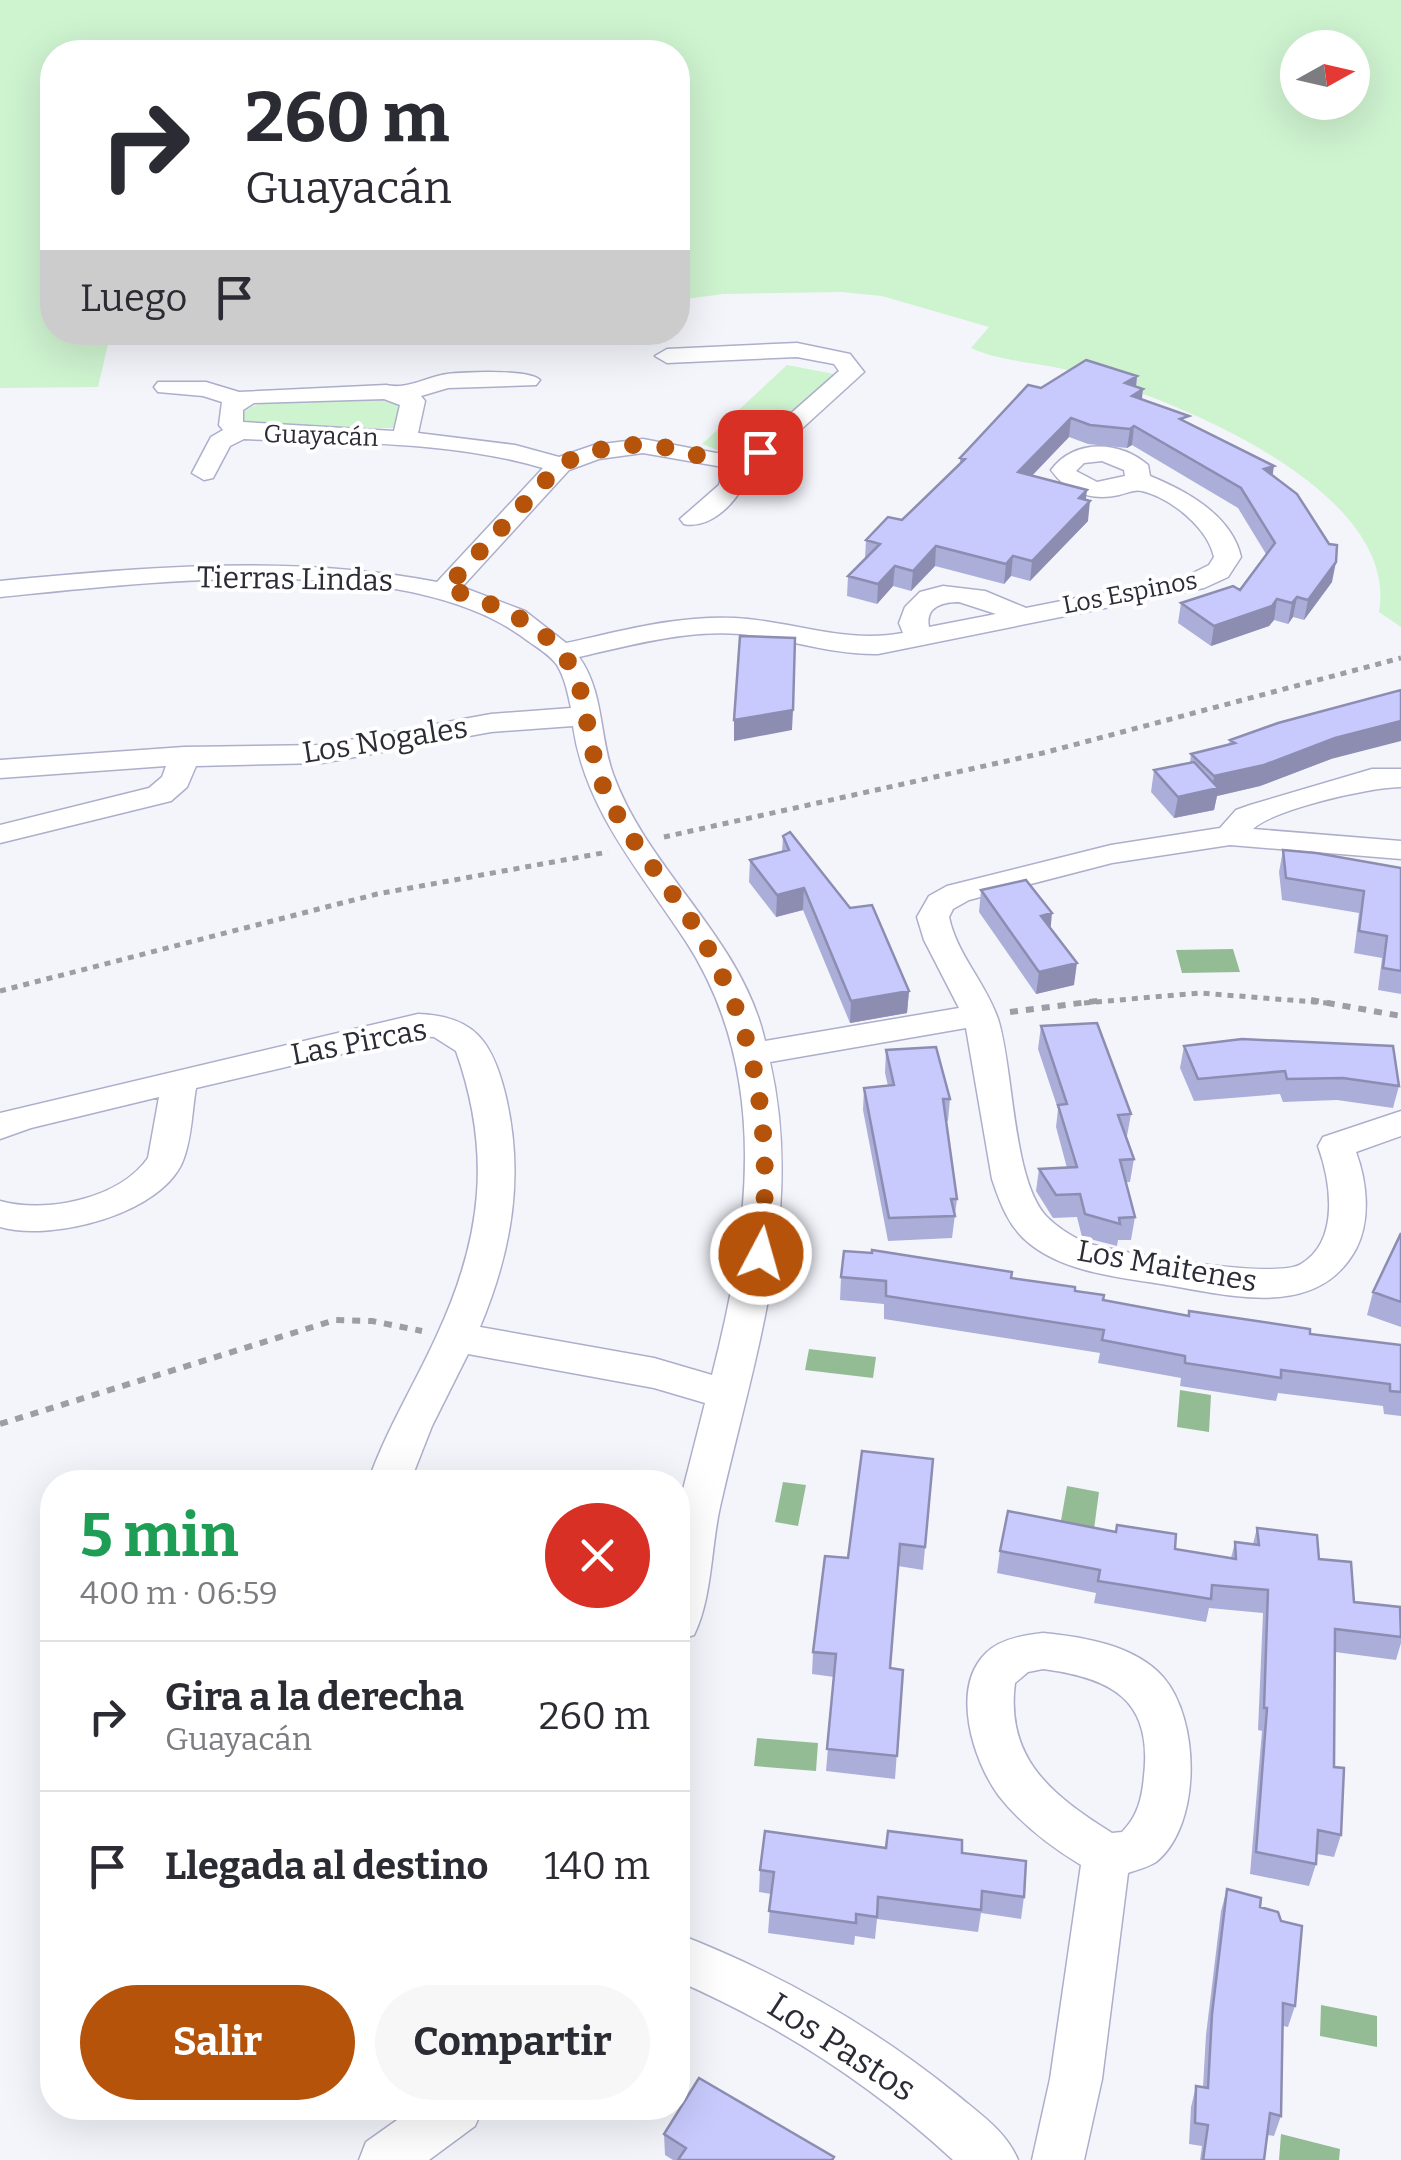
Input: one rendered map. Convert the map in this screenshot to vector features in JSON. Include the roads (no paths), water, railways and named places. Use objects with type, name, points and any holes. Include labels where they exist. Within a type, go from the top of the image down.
[{"type":"street","points":[[446,588],[560,465],[594,452],[643,446],[735,460],[769,445],[803,412],[848,380],[851,367],[835,355],[809,350],[668,356]]},
{"type":"street","name":"Guayacán","points":[[528,380],[447,381],[401,394],[263,394],[240,400],[231,407],[231,426],[238,431],[404,439],[515,452],[560,465]]},
{"type":"street","name":"Guayacán","points":[[166,387],[206,388],[240,400]]},
{"type":"street","name":"Guayacán","points":[[401,394],[414,404],[404,439]]},
{"type":"street","name":"Guayacán","points":[[204,473],[220,442],[238,431]]},
{"type":"street","points":[[693,519],[734,486],[738,477],[735,460]]},
{"type":"street","name":"Los Espinos","points":[[562,652],[701,625],[758,628],[849,647],[878,646],[919,637],[912,623],[917,609],[944,595],[982,597],[1019,615],[1195,582],[1222,568],[1226,546],[1209,522],[1177,496],[1137,480]]},
{"type":"street","name":"Tierras Lindas","points":[[0,589],[273,575],[376,578],[446,588],[510,614],[562,652]]},
{"type":"street","points":[[562,652],[576,676],[594,765],[608,797],[635,845],[691,920],[717,966],[736,1003],[752,1054],[766,1152],[766,1200],[754,1290],[690,1537]]},
{"type":"street","name":"Los Nogales","points":[[0,769],[184,756],[322,754],[491,724],[586,716]]},
{"type":"street","points":[[0,834],[160,795],[176,781],[184,756]]},
{"type":"street","name":"Los Maitenes","points":[[1230,836],[1247,817],[1261,810],[1372,778],[1401,778]]},
{"type":"street","name":"Los Maitenes","points":[[1401,850],[1230,836],[1097,857],[948,897],[935,910],[933,925],[979,1016],[1006,1157],[1024,1214],[1057,1244],[1097,1259],[1274,1285],[1311,1277],[1327,1264],[1350,1208],[1350,1188],[1336,1146],[1401,1124]]},
{"type":"street","points":[[752,1054],[979,1016]]},
{"type":"street","name":"Las Pircas","points":[[0,1128],[20,1118],[418,1025],[442,1026],[471,1044],[492,1112],[500,1176],[489,1251],[456,1337],[412,1423],[394,1470]]},
{"type":"street","points":[[0,1214],[20,1221],[45,1221],[155,1179],[166,1159],[180,1081]]},
{"type":"street","points":[[456,1337],[654,1374],[727,1396]]},
{"type":"street","points":[[1043,1650],[1108,1664],[1147,1691],[1163,1716],[1169,1734],[1169,1761],[1164,1794],[1151,1830],[1141,1846],[1106,1855],[1052,1819],[1017,1784],[998,1752],[988,1688],[996,1671],[1018,1656],[1043,1650]]},
{"type":"street","points":[[1058,2160],[1091,1983],[1106,1855]]},
{"type":"street","name":"Los Pastos","points":[[690,1962],[746,1987],[856,2050],[912,2089],[992,2160]]},
{"type":"street","points":[[392,2158],[441,2120]]}]
